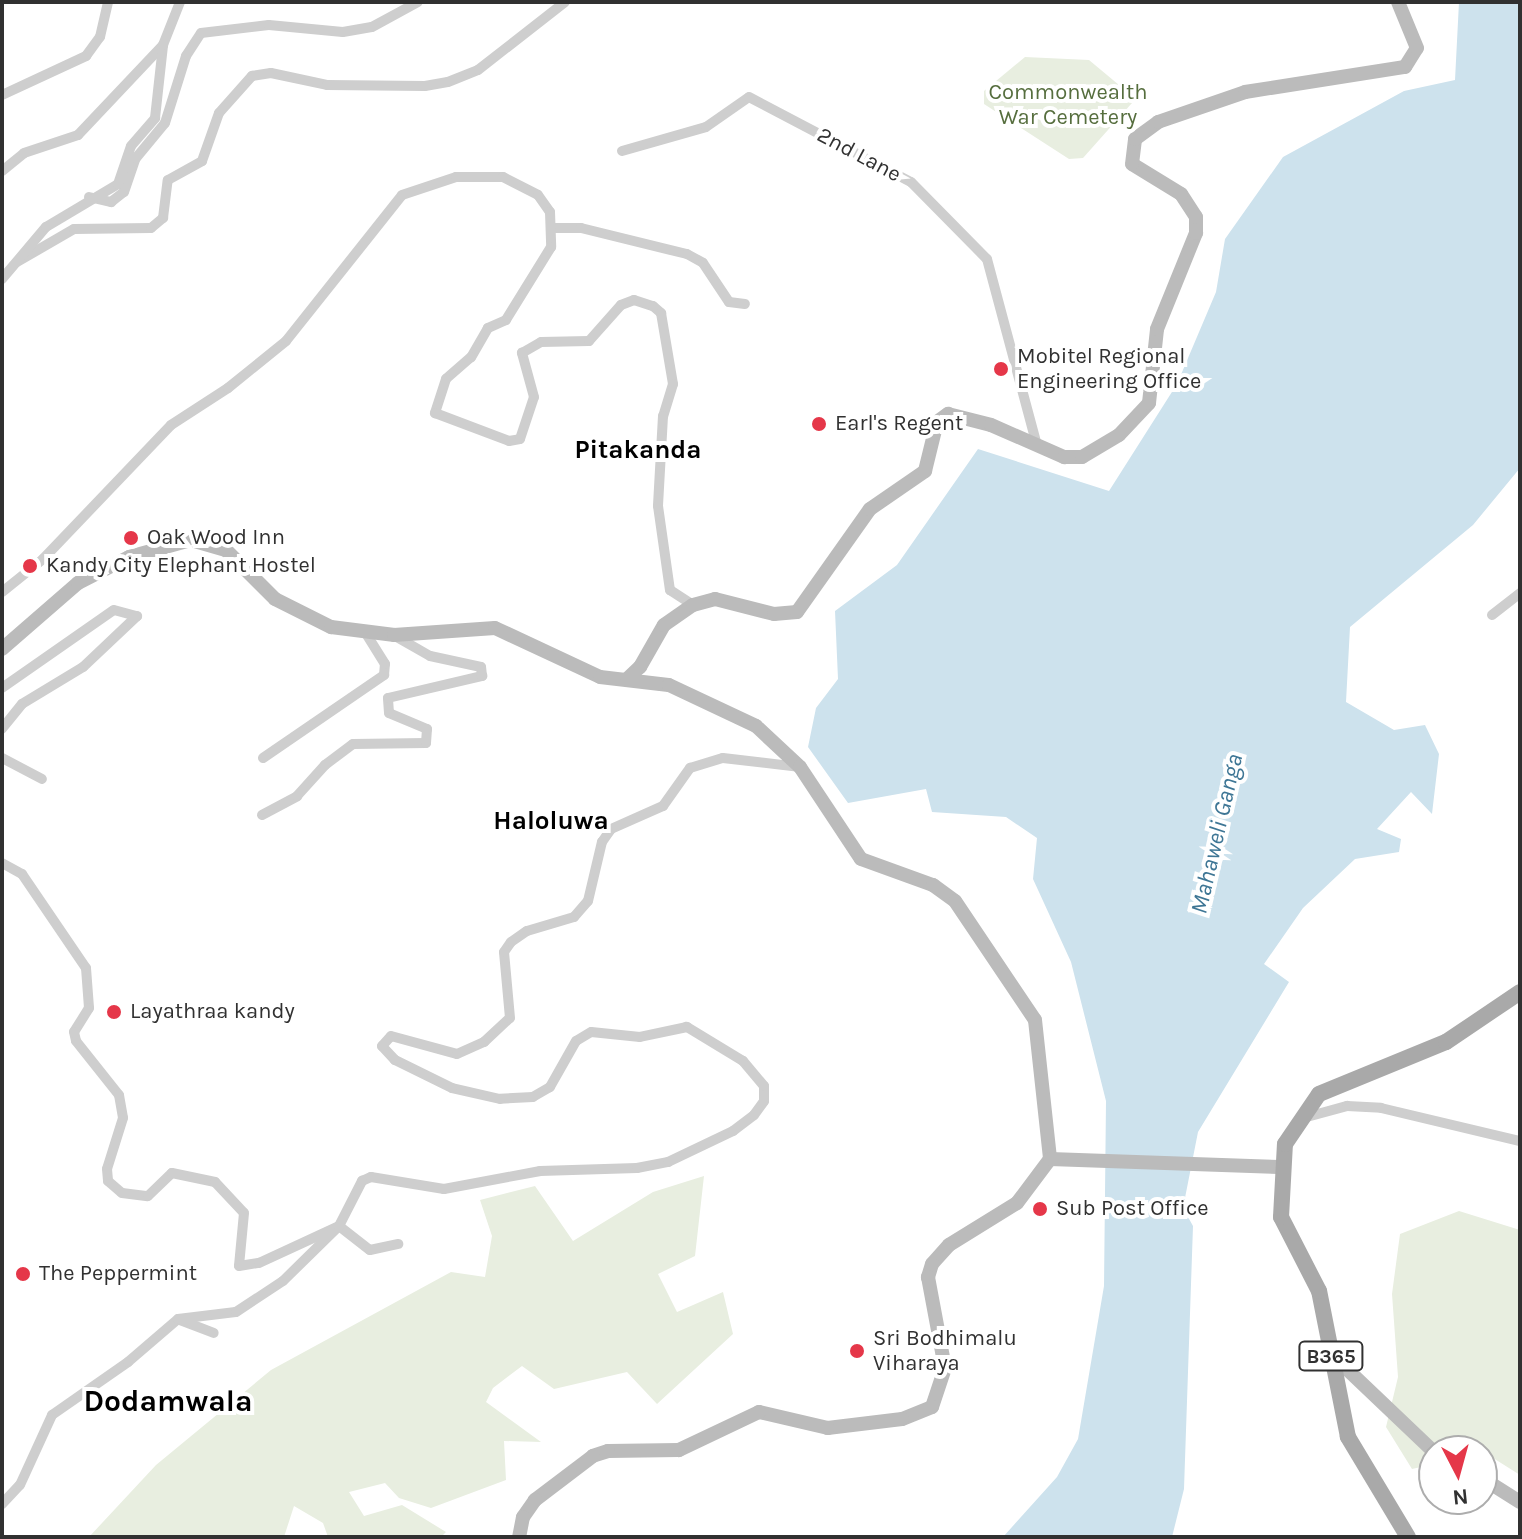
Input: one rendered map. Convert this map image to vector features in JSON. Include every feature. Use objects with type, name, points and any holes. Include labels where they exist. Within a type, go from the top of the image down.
[{"type":"main road","name":"B365","points":[[1408,1537],[1348,1437],[1319,1291],[1281,1217],[1280,1167],[1285,1144],[1299,1119],[1319,1094],[1446,1042],[1520,992]]},
{"type":"street","points":[[2,95],[86,56],[100,37],[108,2]]},
{"type":"street","points":[[2,279],[46,227],[89,197],[118,184],[131,146],[155,118],[163,45],[180,2]]},
{"type":"street","points":[[89,197],[111,202],[124,192],[136,158],[165,123],[186,56],[201,33],[269,25],[343,32],[372,27],[418,2]]},
{"type":"street","points":[[17,262],[74,229],[151,228],[163,218],[168,180],[202,161],[219,113],[252,76],[271,73],[327,85],[425,86],[448,82],[478,70],[565,2]]},
{"type":"street","points":[[627,679],[640,667],[664,625],[693,605],[715,599],[774,614],[797,612],[870,509],[925,471],[937,422],[948,414],[991,425],[1064,457],[1082,457],[1119,435],[1149,403],[1157,329],[1192,250],[1196,217],[1181,194],[1132,164],[1135,139],[1158,122],[1245,92],[1405,67],[1417,48],[1398,2]]},
{"type":"street","points":[[2,171],[24,153],[78,135],[163,45]]},
{"type":"street","name":"2nd Lane","points":[[622,151],[706,127],[749,97],[911,182],[987,259],[1037,446]]},
{"type":"street","points":[[2,592],[43,559],[171,425],[228,388],[286,341],[402,195],[456,177],[503,177],[538,195],[554,228],[540,271],[506,320],[488,328],[471,357],[446,379],[435,413],[509,441],[520,439],[534,397],[522,353],[541,342],[589,341],[621,305],[634,300],[653,306],[661,313],[673,384],[663,416],[658,506],[670,590],[693,605]]},
{"type":"street","points":[[554,228],[581,228],[687,254],[703,263],[729,302],[745,304]]},
{"type":"street","points":[[2,649],[78,583],[150,548],[209,541],[226,550],[275,599],[301,615],[394,635],[495,628],[600,677],[669,685],[756,726],[800,767],[861,859],[933,885],[955,901],[980,932],[1035,1020],[1050,1159],[1017,1203],[949,1245],[932,1264],[928,1277],[945,1368],[932,1407],[902,1419],[828,1428],[759,1412],[679,1450],[608,1451],[593,1456],[535,1500],[523,1517],[519,1537]]},
{"type":"street","points":[[1492,615],[1520,593]]},
{"type":"street","points":[[2,688],[114,610],[137,616],[83,667],[22,704],[2,729]]},
{"type":"street","points":[[263,758],[384,675],[385,664],[364,631]]},
{"type":"street","points":[[262,815],[297,796],[325,765],[353,744],[423,746],[427,729],[389,713],[388,698],[482,676],[481,667],[430,656],[394,635]]},
{"type":"street","points":[[2,758],[42,779]]},
{"type":"street","points":[[2,1504],[20,1485],[52,1415],[128,1362],[178,1319],[236,1312],[283,1281],[339,1226],[362,1181],[371,1177],[444,1189],[540,1171],[637,1168],[668,1162],[733,1131],[754,1115],[764,1101],[764,1086],[743,1061],[687,1027],[640,1037],[591,1032],[576,1041],[550,1087],[533,1097],[500,1099],[452,1088],[395,1060],[382,1046],[391,1036],[457,1054],[484,1042],[510,1018],[504,952],[511,942],[527,931],[574,917],[588,901],[602,842],[611,829],[663,806],[690,768],[723,758],[800,767]]},
{"type":"street","points":[[2,863],[22,874],[86,968],[89,1008],[74,1032],[76,1041],[119,1095],[123,1118],[107,1169],[108,1181],[122,1193],[148,1196],[172,1173],[215,1182],[244,1213],[239,1266],[259,1263],[339,1226]]},
{"type":"street","points":[[1299,1119],[1347,1106],[1381,1108],[1520,1141]]},
{"type":"street","points":[[1050,1159],[1280,1167]]},
{"type":"street","points":[[339,1226],[370,1250],[398,1244]]},
{"type":"street","points":[[178,1319],[214,1333]]},
{"type":"street","points":[[1330,1353],[1418,1437]]},
{"type":"street","points":[[1498,1488],[1520,1502]]},
{"type":"green space","name":"Commonwealth War Cemetery","points":[[1025,57],[1089,60],[1131,95],[1132,103],[1083,158],[1069,159],[984,104],[984,91]]},
{"type":"green space","points":[[704,1176],[695,1256],[658,1274],[677,1312],[723,1292],[733,1334],[657,1404],[627,1372],[554,1389],[522,1366],[493,1388],[486,1402],[541,1442],[504,1441],[506,1480],[431,1508],[399,1498],[385,1483],[349,1492],[364,1516],[402,1505],[446,1532],[441,1537],[328,1537],[323,1523],[294,1506],[284,1537],[89,1537],[156,1465],[271,1370],[451,1272],[485,1277],[492,1236],[480,1200],[535,1186],[573,1241],[653,1192]]},
{"type":"green space","points":[[1459,1211],[1520,1230],[1520,1475],[1498,1461],[1498,1435],[1418,1435],[1418,1468],[1412,1469],[1386,1427],[1398,1377],[1392,1294],[1400,1234]]},
{"type":"water","name":"Mahaweli Ganga","points":[[1459,2],[1520,2],[1520,468],[1473,525],[1350,627],[1346,702],[1394,730],[1425,725],[1439,754],[1432,814],[1411,792],[1377,829],[1401,839],[1399,852],[1355,859],[1303,908],[1264,964],[1289,982],[1198,1132],[1183,1208],[1193,1226],[1184,1489],[1172,1537],[1003,1537],[1057,1477],[1078,1439],[1104,1286],[1106,1101],[1071,962],[1033,879],[1037,838],[1006,817],[932,812],[926,789],[848,803],[808,747],[816,708],[838,679],[835,611],[897,565],[978,449],[1109,491],[1177,384],[1216,292],[1225,239],[1283,157],[1404,91],[1455,80]]},
{"type":"place","name":"Mobitel Regional Engineering Office","points":[[1001,369]]},
{"type":"place","name":"Earl's Regent","points":[[819,424]]},
{"type":"place","name":"Oak Wood Inn","points":[[131,538]]},
{"type":"place","name":"Kandy City Elephant Hostel","points":[[30,566]]},
{"type":"place","name":"Layathraa kandy","points":[[114,1012]]},
{"type":"place","name":"Sub Post Office","points":[[1040,1209]]},
{"type":"place","name":"The Peppermint","points":[[23,1274]]},
{"type":"place","name":"Sri Bodhimalu Viharaya","points":[[857,1351]]},
{"type":"district","name":"Pitakanda","points":[[638,450]]},
{"type":"district","name":"Haloluwa","points":[[551,821]]},
{"type":"district","name":"Dodamwala","points":[[168,1401]]}]
